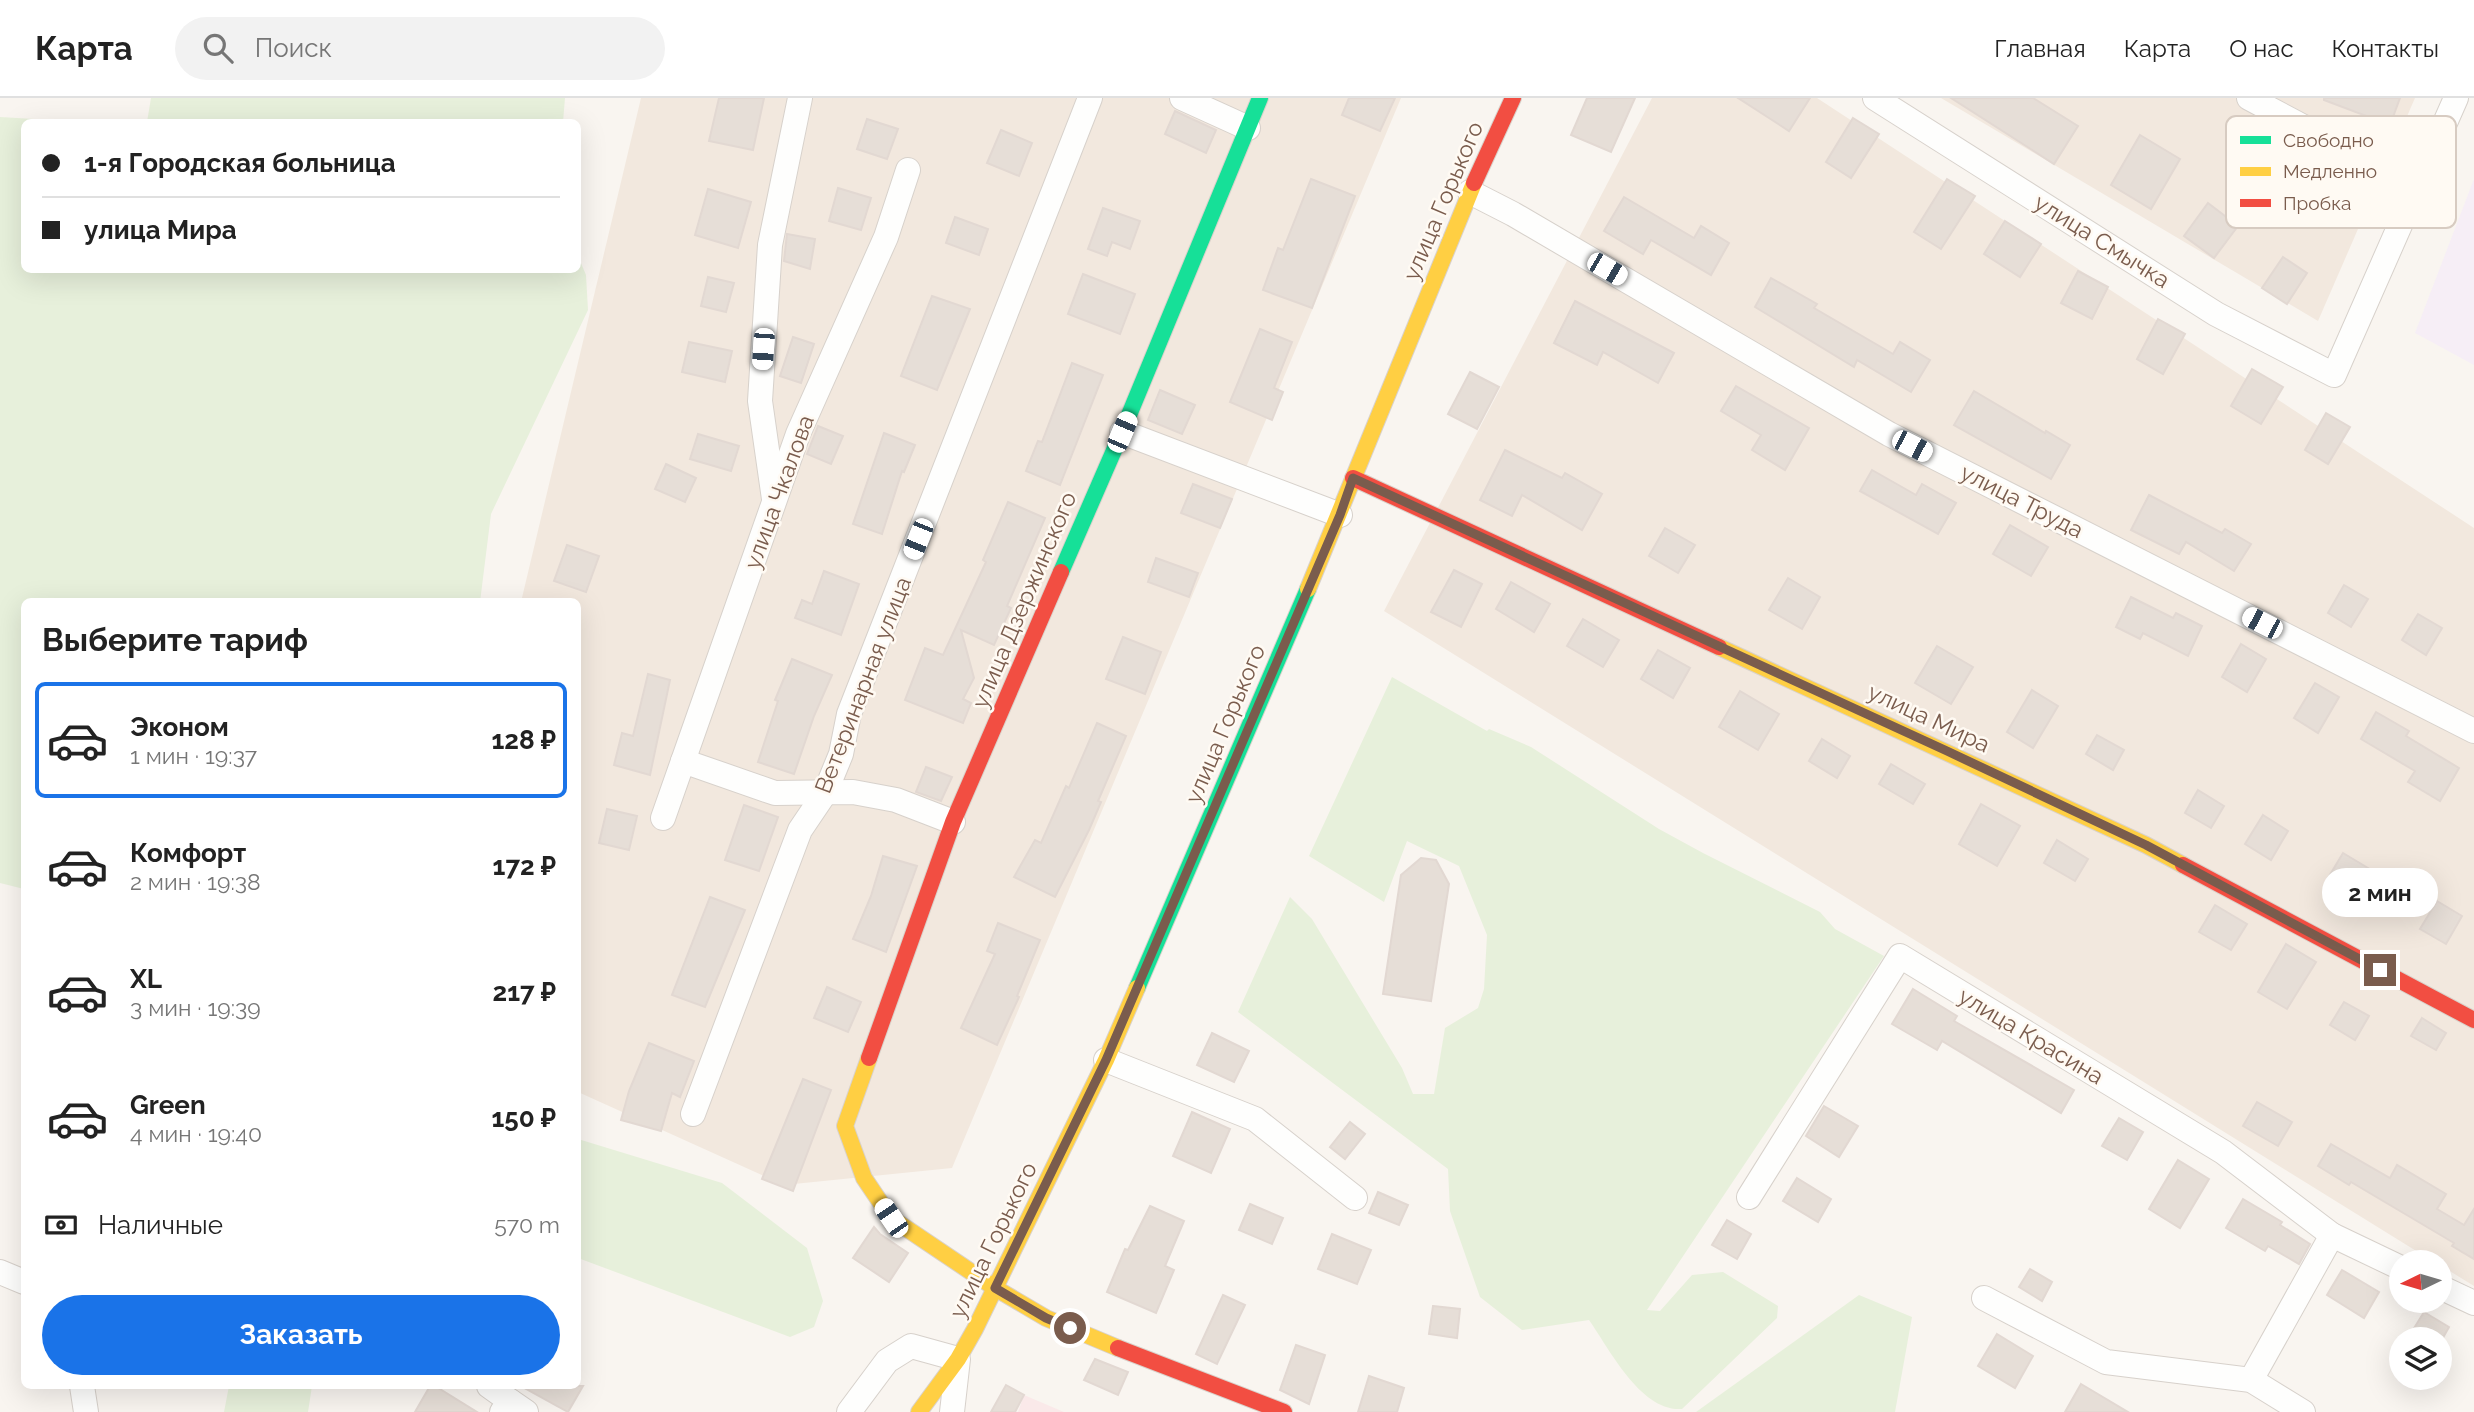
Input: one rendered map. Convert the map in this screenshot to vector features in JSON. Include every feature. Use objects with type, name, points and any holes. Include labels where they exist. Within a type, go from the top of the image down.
[{"type":"street","points":[[774,502],[760,401],[770,245],[800,98]]},
{"type":"street","name":"Ветеринарная улица","points":[[693,1114],[800,830],[825,793],[841,754],[849,714],[1090,98]]},
{"type":"street","points":[[1181,98],[1248,128]]},
{"type":"street","name":"улица Дзержинского","points":[[995,1288],[891,1218],[864,1178],[845,1126],[953,822],[1122,432],[1260,98]]},
{"type":"street","name":"улица Горького","points":[[919,1412],[958,1359],[1106,1060],[1340,515],[1470,192],[1513,98]]},
{"type":"street","name":"улица Смычка","points":[[1875,98],[2216,314],[2333,375],[2399,228]]},
{"type":"street","points":[[2249,98],[2283,116]]},
{"type":"street","points":[[2448,116],[2456,98]]},
{"type":"street","name":"улица Чкалова","points":[[663,818],[798,434],[886,237],[908,170]]},
{"type":"street","name":"улица Труда","points":[[1470,192],[1513,214],[1889,434],[2474,731]]},
{"type":"street","points":[[1122,432],[1340,515]]},
{"type":"street","name":"улица Мира","points":[[1353,478],[2146,845],[2474,1020]]},
{"type":"street","points":[[683,761],[775,793],[853,792],[896,800],[953,822]]},
{"type":"street","name":"улица Красина","points":[[1749,1197],[1900,956],[2222,1152],[2332,1235],[2389,1262]]},
{"type":"street","points":[[1106,1060],[1255,1119],[1356,1198]]},
{"type":"street","points":[[2251,1380],[2332,1235]]},
{"type":"street","points":[[0,1272],[21,1281]]},
{"type":"street","points":[[995,1288],[1046,1318],[1284,1412]]},
{"type":"street","points":[[2452,1293],[2474,1303]]},
{"type":"street","points":[[1984,1298],[2106,1362],[2251,1380],[2303,1412]]},
{"type":"street","points":[[849,1412],[887,1361],[911,1346],[958,1359],[952,1412]]},
{"type":"street","points":[[82,1389],[86,1412]]},
{"type":"street","points":[[492,1389],[512,1408]]},
{"type":"shaded area","points":[[641,98],[1401,98],[952,1168],[784,1185],[581,1093],[581,598],[522,598]]},
{"type":"shaded area","points":[[1652,98],[1817,98],[2474,528],[2474,1286],[2452,1272],[2452,1250],[2415,1250],[1384,611]]},
{"type":"shaded area","points":[[1941,98],[2415,98],[2407,116],[2226,116],[2226,228],[2358,228],[2318,321]]},
{"type":"shaded area","points":[[2474,179],[2474,365],[2415,333]]},
{"type":"shaded area","points":[[1024,1395],[1064,1412],[1018,1412]]},
{"type":"green space","points":[[151,98],[565,98],[563,119],[148,119]]},
{"type":"green space","points":[[0,117],[34,119],[21,119],[21,273],[581,273],[581,263],[586,275],[588,310],[491,514],[480,598],[21,598],[21,888],[0,883]]},
{"type":"green space","points":[[1392,677],[1487,731],[1489,729],[1531,747],[1659,829],[1820,912],[1835,929],[1884,956],[1647,1310],[1660,1311],[1692,1275],[1723,1272],[1778,1306],[1777,1318],[1682,1409],[1653,1401],[1640,1390],[1617,1362],[1589,1320],[1522,1330],[1480,1297],[1450,1211],[1448,1169],[1238,1012],[1290,897],[1312,919],[1402,1068],[1413,1094],[1434,1094],[1445,1028],[1478,1008],[1484,989],[1487,935],[1459,866],[1407,841],[1384,902],[1309,856]]},
{"type":"green space","points":[[581,1140],[722,1183],[807,1248],[823,1301],[814,1327],[790,1337],[581,1259]]},
{"type":"green space","points":[[1859,1295],[1912,1317],[1895,1412],[1696,1412]]},
{"type":"green space","points":[[228,1389],[312,1389],[308,1412],[224,1412]]},
{"type":"building","points":[[719,98],[764,98],[753,150],[709,141]]},
{"type":"building","points":[[1349,98],[1395,98],[1380,131],[1342,115]]},
{"type":"building","points":[[1587,98],[1635,98],[1611,152],[1571,135]]},
{"type":"building","points":[[1738,98],[1810,98],[1789,131]]},
{"type":"building","points":[[1951,98],[2033,98],[2078,126],[2054,164]]},
{"type":"building","points":[[2400,98],[2393,116],[2366,116],[2324,100]]},
{"type":"building","points":[[1175,111],[1216,130],[1206,153],[1165,134]]},
{"type":"building","points":[[1853,118],[1879,134],[1851,178],[1826,162]]},
{"type":"building","points":[[867,119],[898,129],[887,159],[857,149]]},
{"type":"building","points":[[1001,130],[1032,143],[1019,176],[987,163]]},
{"type":"building","points":[[2140,135],[2180,159],[2151,209],[2111,185]]},
{"type":"building","points":[[1311,179],[1355,196],[1312,308],[1263,290],[1278,248],[1283,250]]},
{"type":"building","points":[[1947,179],[1975,196],[1941,249],[1914,232]]},
{"type":"building","points":[[838,188],[871,198],[861,230],[829,221]]},
{"type":"building","points":[[708,189],[751,202],[738,248],[695,235]]},
{"type":"building","points":[[1624,197],[1694,238],[1701,226],[1729,243],[1711,275],[1651,240],[1643,254],[1604,231]]},
{"type":"building","points":[[2208,203],[2226,217],[2226,228],[2236,228],[2214,258],[2184,236]]},
{"type":"building","points":[[1103,208],[1140,221],[1130,249],[1112,242],[1107,256],[1088,249]]},
{"type":"building","points":[[955,217],[988,229],[979,255],[946,243]]},
{"type":"building","points":[[2005,221],[2041,244],[2020,277],[1984,254]]},
{"type":"building","points":[[787,234],[815,239],[810,269],[784,261]]},
{"type":"building","points":[[2283,257],[2307,273],[2287,304],[2262,288]]},
{"type":"building","points":[[2078,271],[2108,287],[2092,319],[2061,303]]},
{"type":"building","points":[[1083,274],[1135,294],[1120,334],[1068,314]]},
{"type":"building","points":[[708,277],[734,283],[726,312],[701,306]]},
{"type":"building","points":[[1771,278],[1817,304],[1814,308],[1893,354],[1900,342],[1930,360],[1911,392],[1857,360],[1854,367],[1755,307]]},
{"type":"building","points":[[932,296],[970,309],[937,390],[901,376]]},
{"type":"building","points":[[1575,301],[1674,353],[1658,383],[1603,352],[1597,365],[1554,343]]},
{"type":"building","points":[[2158,319],[2185,334],[2163,374],[2137,359]]},
{"type":"building","points":[[1260,329],[1292,342],[1274,388],[1283,392],[1272,420],[1230,402]]},
{"type":"building","points":[[793,337],[814,344],[801,383],[780,376]]},
{"type":"building","points":[[689,342],[732,351],[725,382],[682,372]]},
{"type":"building","points":[[1072,363],[1103,375],[1060,485],[1026,471],[1038,441],[1042,442]]},
{"type":"building","points":[[2252,369],[2283,387],[2261,424],[2231,406]]},
{"type":"building","points":[[1470,372],[1499,387],[1477,429],[1448,414]]},
{"type":"building","points":[[1736,386],[1809,428],[1785,470],[1752,450],[1761,435],[1721,411]]},
{"type":"building","points":[[1160,390],[1195,405],[1182,434],[1148,420]]},
{"type":"building","points":[[1974,391],[2070,445],[2051,479],[1954,425]]},
{"type":"building","points":[[2326,413],[2350,427],[2328,464],[2305,450]]},
{"type":"building","points":[[818,426],[843,436],[831,464],[807,454]]},
{"type":"building","points":[[884,433],[915,445],[904,472],[902,471],[882,534],[853,524]]},
{"type":"building","points":[[698,434],[739,446],[731,471],[690,459]]},
{"type":"building","points":[[1505,450],[1562,478],[1565,473],[1602,494],[1582,530],[1522,495],[1512,516],[1480,500]]},
{"type":"building","points":[[666,464],[696,478],[685,502],[655,489]]},
{"type":"building","points":[[1872,470],[1916,495],[1922,484],[1956,503],[1938,534],[1860,491]]},
{"type":"building","points":[[1193,484],[1232,499],[1220,528],[1181,513]]},
{"type":"building","points":[[2149,495],[2222,533],[2225,529],[2251,544],[2234,571],[2186,542],[2179,554],[2131,530]]},
{"type":"building","points":[[1008,502],[1045,518],[1007,606],[1011,608],[994,645],[961,630],[974,678],[963,699],[971,703],[963,723],[905,700],[925,648],[943,655],[986,562],[983,560]]},
{"type":"building","points":[[2010,525],[2048,547],[2031,576],[1993,554]]},
{"type":"building","points":[[1665,528],[1695,545],[1678,573],[1649,556]]},
{"type":"building","points":[[567,545],[599,556],[586,592],[554,581]]},
{"type":"building","points":[[1156,558],[1198,573],[1189,597],[1148,582]]},
{"type":"building","points":[[1454,570],[1482,584],[1461,627],[1431,612]]},
{"type":"building","points":[[824,571],[859,584],[841,635],[795,618],[802,600],[812,604]]},
{"type":"building","points":[[1788,578],[1820,597],[1802,629],[1769,610]]},
{"type":"building","points":[[1511,582],[1550,604],[1534,632],[1496,609]]},
{"type":"building","points":[[2344,585],[2368,599],[2351,627],[2328,613]]},
{"type":"building","points":[[2131,597],[2173,618],[2176,613],[2202,626],[2188,656],[2143,633],[2140,639],[2116,627]]},
{"type":"building","points":[[2418,614],[2442,628],[2426,655],[2402,640]]},
{"type":"building","points":[[1583,619],[1619,640],[1603,667],[1567,646]]},
{"type":"building","points":[[1123,637],[1161,652],[1145,694],[1106,679]]},
{"type":"building","points":[[2241,644],[2266,659],[2247,692],[2222,677]]},
{"type":"building","points":[[1937,646],[1973,667],[1951,704],[1915,683]]},
{"type":"building","points":[[1658,650],[1690,668],[1673,698],[1641,679]]},
{"type":"building","points":[[792,659],[832,675],[814,716],[794,774],[758,762],[778,701],[775,700]]},
{"type":"building","points":[[648,674],[670,680],[650,775],[614,765],[622,733],[633,736]]},
{"type":"building","points":[[2315,683],[2339,697],[2318,733],[2294,718]]},
{"type":"building","points":[[2032,690],[2058,706],[2033,748],[2007,732]]},
{"type":"building","points":[[1740,691],[1779,714],[1758,750],[1719,727]]},
{"type":"building","points":[[2376,712],[2409,731],[2406,736],[2459,768],[2440,801],[2408,782],[2415,771],[2361,739]]},
{"type":"building","points":[[1097,723],[1126,736],[1098,801],[1101,802],[1089,830],[1055,897],[1014,877],[1035,840],[1041,843],[1066,786],[1069,788]]},
{"type":"building","points":[[2097,735],[2124,750],[2113,770],[2086,754]]},
{"type":"building","points":[[1822,739],[1850,756],[1837,778],[1809,761]]},
{"type":"building","points":[[1891,764],[1925,784],[1913,804],[1879,784]]},
{"type":"building","points":[[926,767],[952,777],[941,801],[916,792]]},
{"type":"building","points":[[2198,790],[2224,806],[2211,828],[2185,813]]},
{"type":"building","points":[[1981,804],[2020,826],[1997,866],[1959,844]]},
{"type":"building","points":[[744,805],[778,817],[759,871],[725,860]]},
{"type":"building","points":[[607,809],[637,816],[629,850],[599,843]]},
{"type":"building","points":[[2263,815],[2288,831],[2271,860],[2245,844]]},
{"type":"building","points":[[2057,840],[2088,859],[2075,881],[2044,863]]},
{"type":"building","points":[[2343,853],[2383,877],[2365,907],[2325,883]]},
{"type":"building","points":[[883,856],[917,866],[886,952],[853,939],[871,896]]},
{"type":"building","points":[[1421,858],[1436,860],[1449,884],[1431,1001],[1383,994],[1401,875]]},
{"type":"building","points":[[710,897],[745,910],[705,1007],[672,995]]},
{"type":"building","points":[[2437,901],[2462,916],[2446,944],[2420,929]]},
{"type":"building","points":[[2215,905],[2247,924],[2231,950],[2199,932]]},
{"type":"building","points":[[998,923],[1040,940],[1017,996],[1019,997],[997,1045],[961,1028],[995,954],[987,951]]},
{"type":"building","points":[[2286,944],[2316,962],[2287,1009],[2258,992]]},
{"type":"building","points":[[827,987],[861,1002],[848,1032],[814,1018]]},
{"type":"building","points":[[1913,989],[1957,1016],[1954,1021],[2074,1090],[2061,1113],[1942,1041],[1937,1050],[1892,1024]]},
{"type":"building","points":[[2344,1002],[2369,1016],[2355,1040],[2330,1025]]},
{"type":"building","points":[[2422,1018],[2446,1033],[2436,1050],[2411,1036]]},
{"type":"building","points":[[1212,1033],[1249,1051],[1234,1082],[1197,1065]]},
{"type":"building","points":[[649,1043],[694,1061],[680,1097],[672,1093],[661,1131],[621,1120],[629,1091]]},
{"type":"building","points":[[803,1079],[831,1090],[793,1191],[762,1179]]},
{"type":"building","points":[[2257,1102],[2292,1122],[2278,1146],[2243,1126]]},
{"type":"building","points":[[1824,1106],[1858,1126],[1839,1157],[1806,1136]]},
{"type":"building","points":[[1192,1112],[1230,1129],[1211,1173],[1173,1156]]},
{"type":"building","points":[[2119,1118],[2143,1132],[2127,1160],[2102,1146]]},
{"type":"building","points":[[1350,1122],[1365,1134],[1345,1159],[1330,1147]]},
{"type":"building","points":[[2331,1144],[2390,1178],[2397,1165],[2446,1194],[2437,1209],[2464,1225],[2474,1209],[2474,1259],[2452,1246],[2454,1243],[2351,1182],[2349,1185],[2318,1166]]},
{"type":"building","points":[[2178,1160],[2209,1179],[2180,1228],[2149,1209]]},
{"type":"building","points":[[1797,1178],[1831,1199],[1818,1222],[1783,1201]]},
{"type":"building","points":[[1378,1192],[1408,1205],[1399,1225],[1369,1213]]},
{"type":"building","points":[[2243,1199],[2282,1222],[2280,1225],[2310,1244],[2299,1264],[2268,1246],[2265,1251],[2226,1228]]},
{"type":"building","points":[[1250,1204],[1283,1218],[1272,1244],[1239,1230]]},
{"type":"building","points":[[1150,1206],[1184,1221],[1165,1266],[1174,1270],[1156,1313],[1107,1292],[1125,1249],[1128,1250]]},
{"type":"building","points":[[1727,1220],[1751,1234],[1737,1259],[1712,1245]]},
{"type":"building","points":[[874,1227],[908,1253],[889,1282],[853,1258]]},
{"type":"building","points":[[1332,1234],[1371,1250],[1357,1284],[1318,1269]]},
{"type":"building","points":[[2030,1269],[2052,1282],[2042,1301],[2019,1287]]},
{"type":"building","points":[[2342,1270],[2379,1292],[2364,1318],[2327,1295]]},
{"type":"building","points":[[1223,1295],[1245,1305],[1217,1364],[1196,1354]]},
{"type":"building","points":[[1433,1306],[1460,1309],[1457,1338],[1429,1334]]},
{"type":"building","points":[[2426,1313],[2449,1327],[2415,1327]]},
{"type":"building","points":[[1997,1334],[2033,1356],[2015,1388],[1978,1366]]},
{"type":"building","points":[[1296,1345],[1325,1355],[1309,1404],[1280,1390]]},
{"type":"building","points":[[1095,1359],[1128,1372],[1118,1395],[1084,1380]]},
{"type":"building","points":[[1369,1376],[1404,1388],[1397,1412],[1358,1412]]},
{"type":"building","points":[[2081,1384],[2128,1412],[2065,1412]]},
{"type":"building","points":[[1006,1385],[1024,1395],[1015,1412],[991,1412]]},
{"type":"building","points":[[583,1386],[568,1412],[526,1389],[581,1389]]},
{"type":"building","points":[[428,1389],[440,1389],[477,1412],[415,1412]]},
{"type":"traffic: fast","points":[[1061,572],[1260,98]]},
{"type":"traffic: fast","points":[[1137,988],[1308,589]]},
{"type":"traffic: slow","points":[[1308,589],[1474,183]]},
{"type":"traffic: slow","points":[[1719,647],[2146,845],[2183,865]]},
{"type":"traffic: slow","points":[[919,1412],[958,1359],[975,1329],[1106,1060],[1137,988]]},
{"type":"traffic: slow","points":[[869,1058],[845,1126],[864,1178],[891,1218],[995,1288],[1046,1318],[1118,1348]]},
{"type":"traffic: jam","points":[[1474,183],[1513,98]]},
{"type":"traffic: jam","points":[[1353,478],[1719,647]]},
{"type":"traffic: jam","points":[[869,1058],[953,822],[1061,572]]},
{"type":"traffic: jam","points":[[2183,865],[2474,1020]]},
{"type":"traffic: jam","points":[[1118,1348],[1284,1412]]},
{"type":"route","points":[[1070,1328],[1046,1318],[995,1288],[1106,1060],[1340,515],[1353,478],[2146,845],[2380,970]]}]
